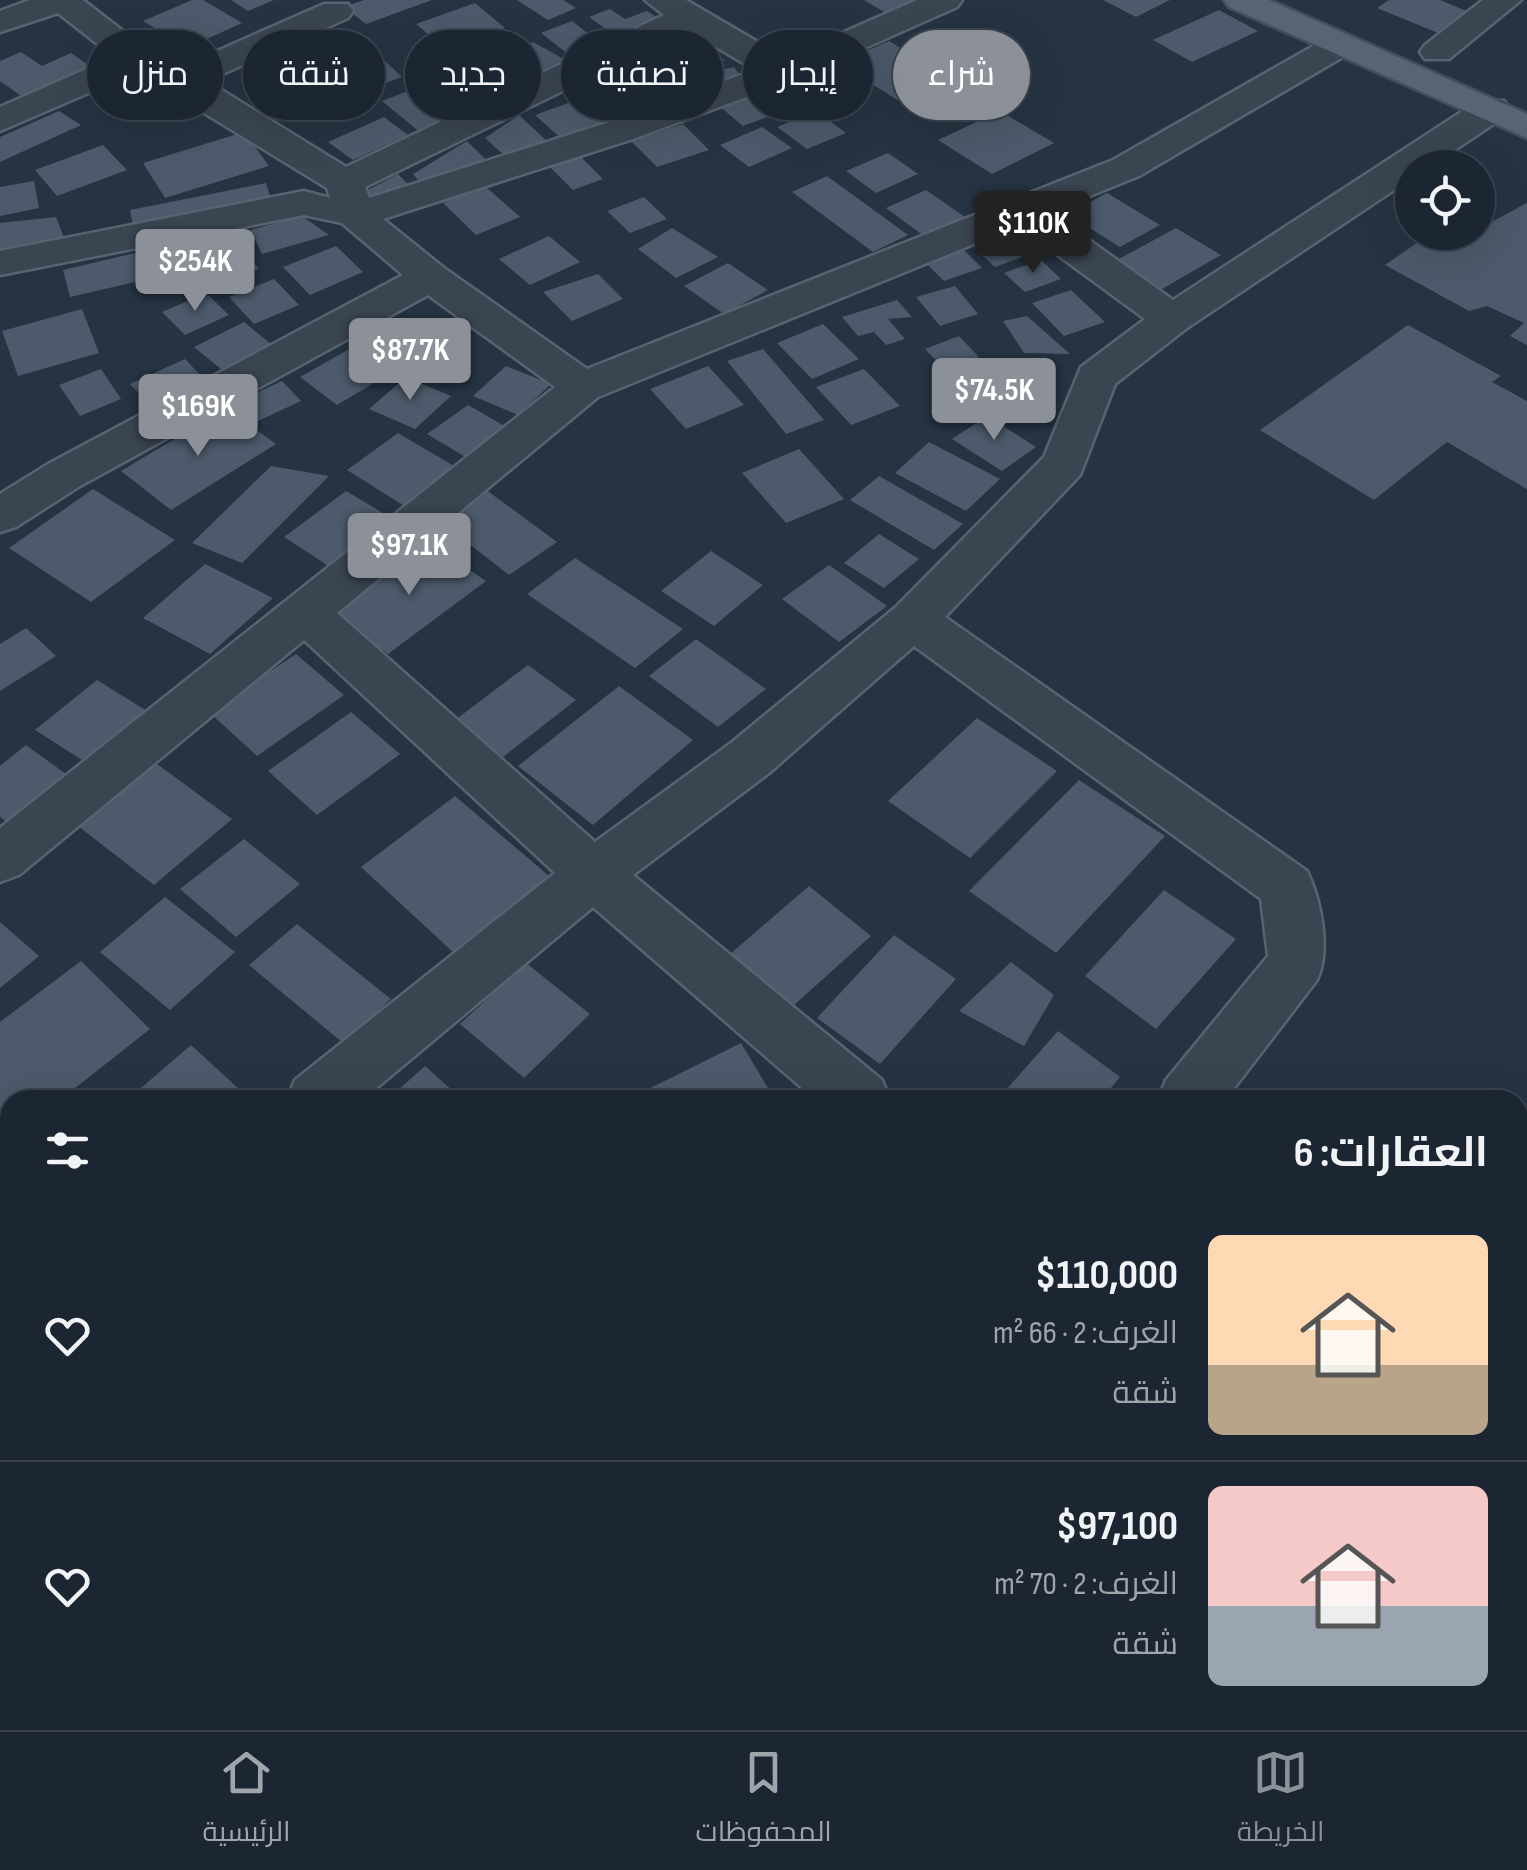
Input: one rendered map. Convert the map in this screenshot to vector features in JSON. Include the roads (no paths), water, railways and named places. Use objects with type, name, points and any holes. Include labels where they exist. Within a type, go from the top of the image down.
[{"type":"main road","points":[[1240,0],[1341,44],[1515,109]]},
{"type":"main road","points":[[1314,0],[1437,52],[1515,109]]},
{"type":"street","points":[[0,22],[62,0],[101,30]]},
{"type":"street","points":[[223,61],[336,11],[318,0]]},
{"type":"street","points":[[873,32],[945,0]]},
{"type":"street","points":[[1437,52],[1510,5]]},
{"type":"street","points":[[350,198],[674,9],[743,49]]},
{"type":"street","points":[[0,859],[583,388],[1126,168],[1341,44]]},
{"type":"street","points":[[0,120],[87,82]]},
{"type":"street","points":[[0,263],[304,203],[350,198],[620,131],[743,86]]},
{"type":"street","points":[[328,1090],[593,874],[750,758],[913,620],[1064,464],[1096,377],[1172,319],[1515,109]]},
{"type":"street","points":[[223,110],[350,198],[430,277],[583,388]]},
{"type":"street","points":[[1020,209],[1172,319]]},
{"type":"street","points":[[0,516],[64,474],[430,277]]},
{"type":"street","points":[[304,611],[593,874],[848,1090]]},
{"type":"street","points":[[913,620],[1287,887],[1296,962],[1196,1090]]}]
